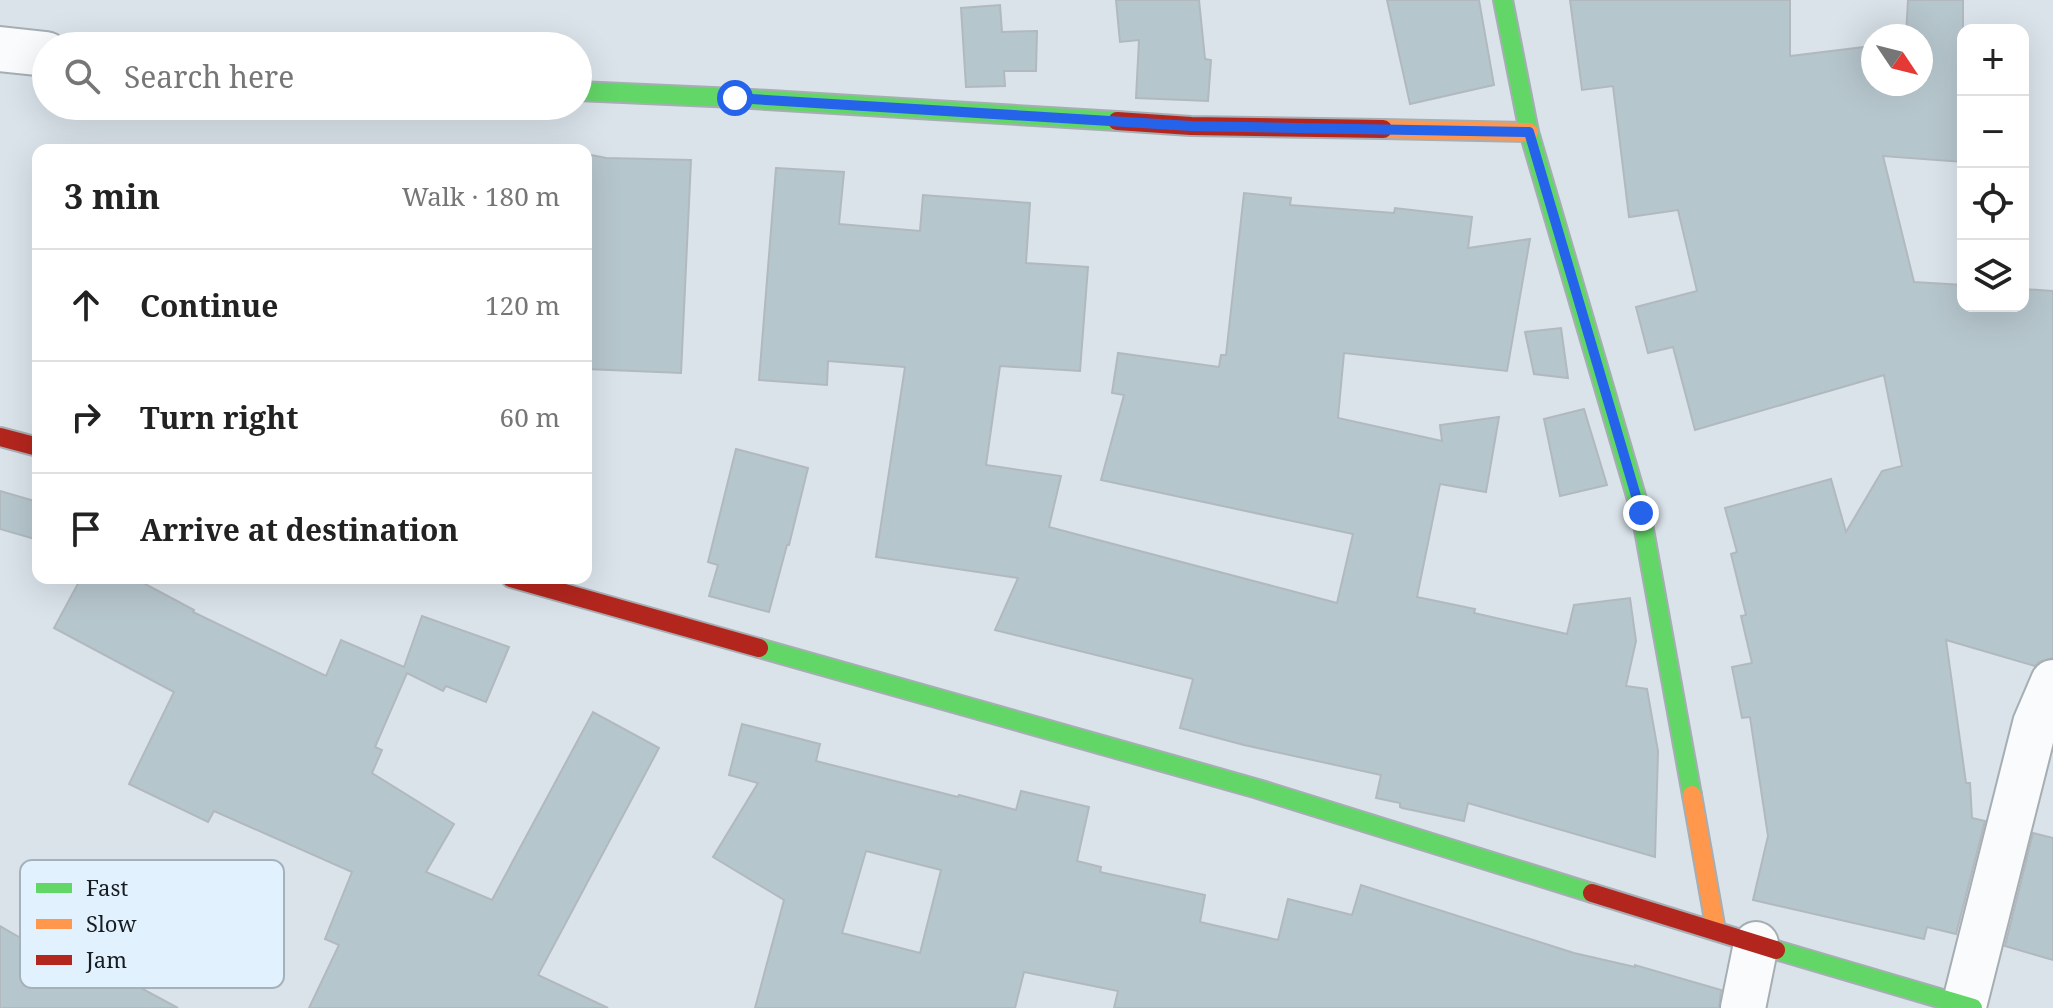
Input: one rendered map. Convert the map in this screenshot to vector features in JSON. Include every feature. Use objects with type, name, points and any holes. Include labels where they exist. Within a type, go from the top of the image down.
[{"type":"street","points":[[1503,0],[1529,132],[1641,513],[1736,937],[1743,1008]]},
{"type":"street","points":[[0,49],[32,52]]},
{"type":"street","points":[[592,92],[1191,126],[1529,132]]},
{"type":"street","points":[[0,437],[32,445]]},
{"type":"street","points":[[532,584],[1258,789],[1968,1007],[2035,724],[2053,682]]},
{"type":"building","points":[[1116,0],[1199,0],[1205,59],[1211,60],[1208,101],[1136,98],[1139,40],[1120,42]]},
{"type":"building","points":[[1387,0],[1479,0],[1494,85],[1410,104]]},
{"type":"building","points":[[1570,0],[1790,0],[1790,56],[1861,47],[1861,96],[1933,96],[1933,24],[1907,24],[1908,0],[1963,0],[1963,24],[1957,24],[1957,162],[1883,156],[1914,282],[1957,285],[1957,312],[2029,312],[2029,289],[2053,291],[2053,658],[2035,666],[1946,640],[1966,783],[1970,783],[1972,818],[1985,821],[1956,934],[1927,927],[1924,939],[1753,900],[1768,836],[1750,717],[1742,718],[1732,667],[1752,663],[1741,616],[1746,615],[1731,554],[1737,552],[1725,508],[1831,479],[1846,532],[1882,471],[1902,466],[1884,375],[1695,430],[1673,347],[1648,353],[1636,307],[1697,291],[1678,210],[1629,217],[1613,86],[1582,90]]},
{"type":"building","points":[[1000,5],[1002,32],[1037,31],[1036,71],[1004,71],[1005,86],[966,87],[961,8]]},
{"type":"building","points":[[592,155],[691,160],[681,373],[592,369]]},
{"type":"building","points":[[776,168],[844,172],[839,224],[920,231],[923,195],[1030,203],[1026,263],[1088,267],[1080,371],[1000,366],[986,465],[1061,476],[1049,527],[1337,603],[1353,534],[1101,480],[1124,395],[1112,393],[1118,353],[1219,367],[1221,355],[1226,355],[1244,193],[1291,198],[1290,205],[1394,213],[1395,208],[1472,217],[1468,248],[1530,239],[1507,371],[1344,353],[1338,418],[1442,441],[1440,425],[1499,417],[1486,492],[1440,484],[1417,597],[1567,634],[1574,605],[1630,598],[1636,641],[1626,686],[1647,689],[1658,751],[1655,857],[1468,803],[1464,821],[1402,808],[1400,803],[1376,798],[1381,775],[1180,728],[1193,679],[995,630],[1018,578],[876,557],[905,367],[828,361],[827,385],[759,380]]},
{"type":"building","points":[[1561,328],[1568,378],[1534,374],[1525,332]]},
{"type":"building","points":[[1584,409],[1607,485],[1560,496],[1544,419]]},
{"type":"building","points":[[736,449],[808,468],[769,612],[709,596],[718,565],[708,562]]},
{"type":"building","points":[[0,491],[32,500],[32,538],[0,529]]},
{"type":"building","points":[[78,584],[145,584],[193,612],[326,676],[341,640],[404,667],[422,616],[509,647],[486,702],[446,686],[443,691],[407,673],[375,747],[382,750],[372,773],[454,824],[426,872],[492,900],[593,712],[659,748],[538,975],[608,1008],[309,1008],[339,945],[325,939],[352,872],[214,811],[208,822],[129,784],[174,692],[54,628]]},
{"type":"building","points":[[742,724],[820,744],[816,761],[958,797],[1016,810],[1021,791],[1089,807],[1077,861],[1101,867],[1100,872],[1205,895],[1200,922],[1278,940],[1288,899],[1352,915],[1361,885],[1574,953],[1635,965],[1721,990],[1719,1008],[1114,1008],[1118,991],[1024,972],[1015,1008],[755,1008],[784,900],[713,857],[758,783],[729,775]],"holes":[[[866,851],[941,870],[920,953],[842,933]]]},
{"type":"building","points":[[2033,833],[2053,838],[2053,960],[2005,946]]},
{"type":"building","points":[[0,926],[20,938],[20,988],[141,988],[178,1008],[0,1008]]},
{"type":"traffic: fast","points":[[1503,0],[1529,132],[1641,513],[1692,795]]},
{"type":"traffic: fast","points":[[592,92],[1117,121]]},
{"type":"traffic: fast","points":[[759,648],[1258,789],[1592,893]]},
{"type":"traffic: fast","points":[[1776,950],[1973,1008]]},
{"type":"traffic: slow","points":[[1383,129],[1529,132]]},
{"type":"traffic: slow","points":[[1692,795],[1716,931]]},
{"type":"traffic: jam","points":[[1117,121],[1191,126],[1383,129]]},
{"type":"traffic: jam","points":[[0,437],[32,445]]},
{"type":"traffic: jam","points":[[532,584],[759,648]]},
{"type":"traffic: jam","points":[[1592,893],[1776,950]]},
{"type":"route","points":[[735,98],[1191,126],[1529,132],[1641,513]]}]
